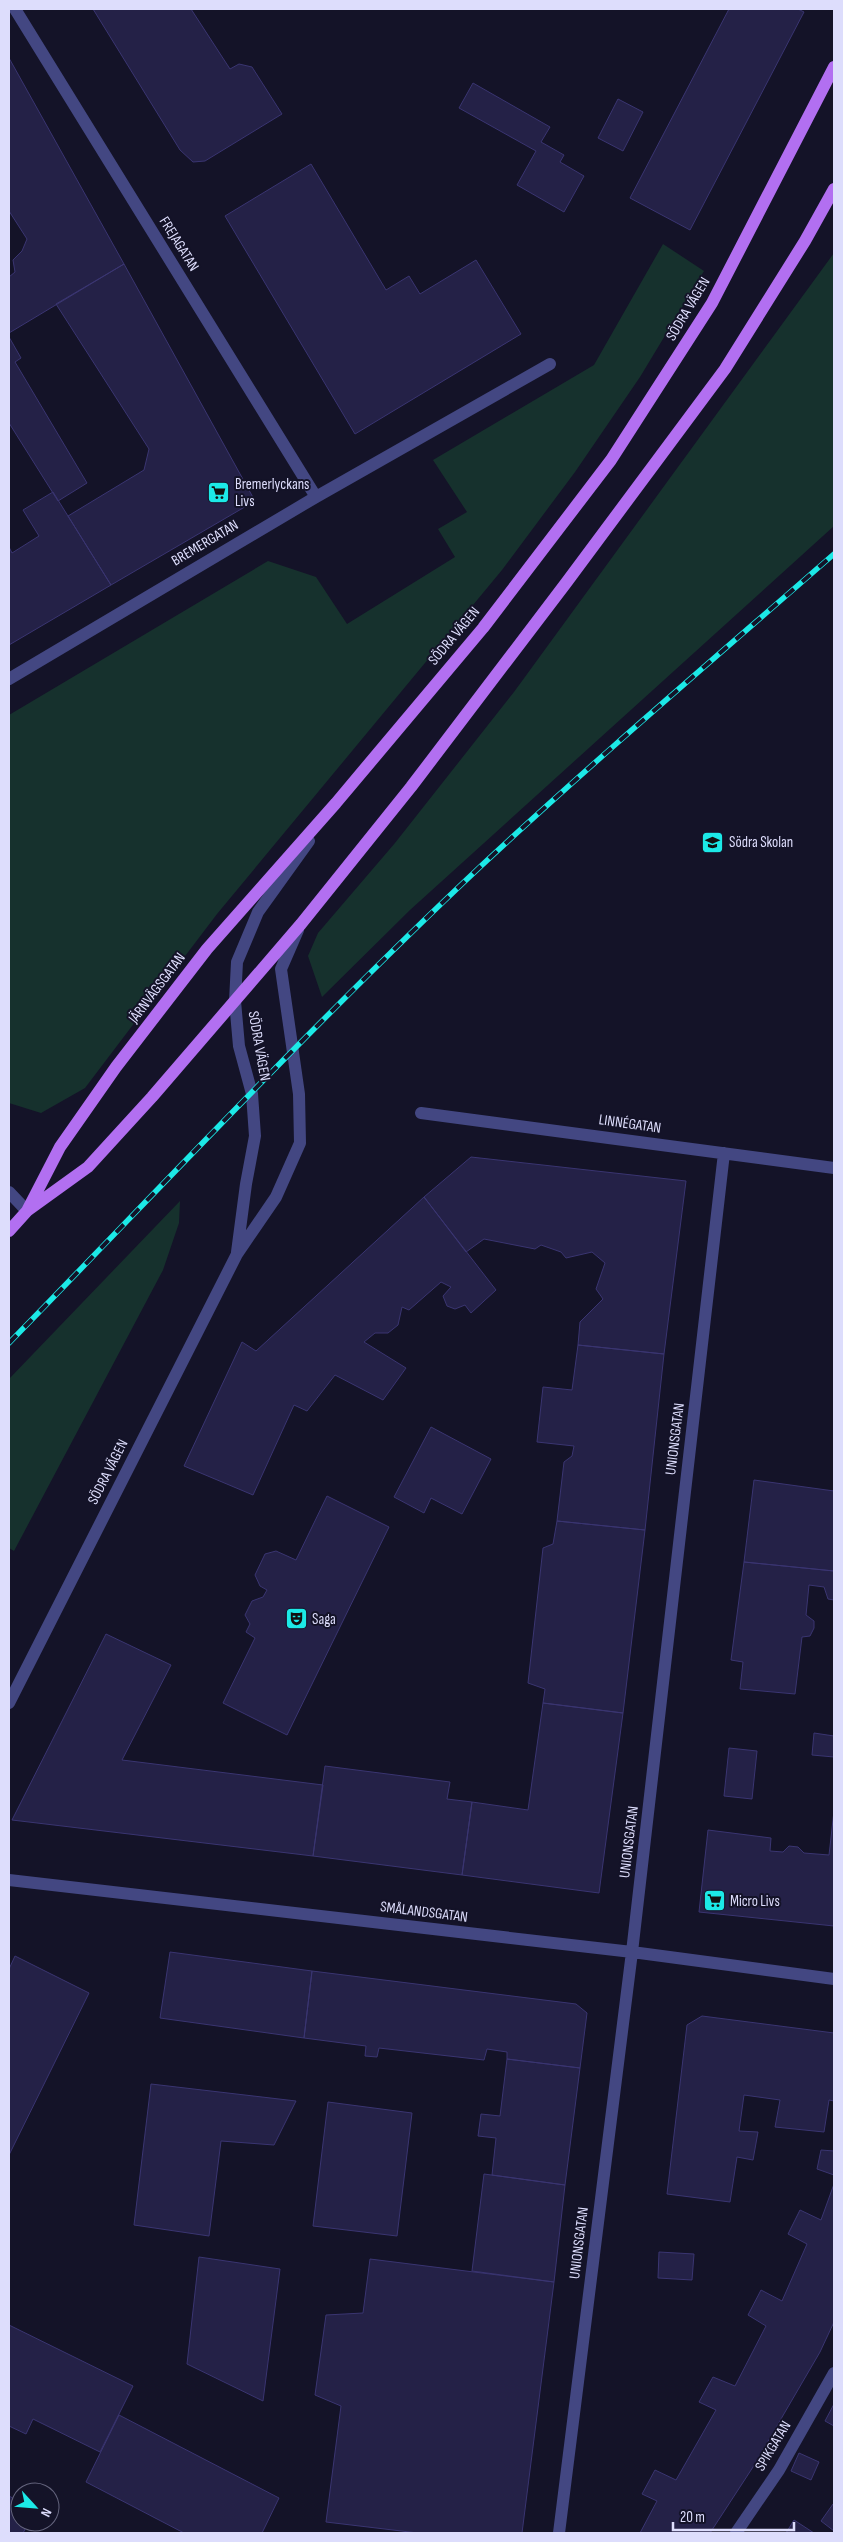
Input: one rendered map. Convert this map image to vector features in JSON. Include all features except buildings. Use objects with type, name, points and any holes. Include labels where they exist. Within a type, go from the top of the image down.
[{"type":"main road","name":"SÖDRA VÄGEN","points":[[336,803],[483,628],[611,460],[712,303],[834,67]]},
{"type":"main road","name":"SÖDRA VÄGEN","points":[[300,924],[411,787],[725,369],[805,241],[834,189]]},
{"type":"main road","name":"JÄRNVÄGSGATAN","points":[[27,1211],[60,1147],[116,1067],[207,949],[336,803]]},
{"type":"main road","name":"JÄRNVÄGSGATAN","points":[[9,1231],[27,1211],[88,1167],[152,1097],[300,924]]},
{"type":"street","name":"FREJAGATAN","points":[[15,9],[316,496]]},
{"type":"street","name":"BREMERGATAN","points":[[9,679],[316,496],[550,364]]},
{"type":"street","name":"SÖDRA VÄGEN","points":[[237,1254],[246,1184],[255,1136],[252,1094],[240,1046],[235,1000],[237,962],[258,912],[336,803]]},
{"type":"street","name":"SÖDRA VÄGEN","points":[[9,1704],[237,1254],[276,1198],[300,1143],[299,1094],[281,970],[300,924]]},
{"type":"street","name":"LINNÉGATAN","points":[[421,1113],[834,1168]]},
{"type":"street","name":"UNIONSGATAN","points":[[559,2533],[632,1952],[724,1153]]},
{"type":"street","points":[[9,1192],[27,1211]]},
{"type":"street","name":"SMÅLANDSGATAN","points":[[9,1880],[632,1952],[834,1979]]},
{"type":"street","name":"SPIKGATAN","points":[[736,2533],[779,2470],[834,2372]]},
{"type":"green space","points":[[663,244],[704,271],[640,377],[575,472],[502,570],[217,914],[85,1088],[41,1113],[9,1103],[9,715],[268,561],[316,577],[347,624],[455,557],[438,529],[467,512],[433,460],[594,365]]},
{"type":"green space","points":[[834,253],[834,526],[410,910],[322,997],[308,956],[318,933],[395,843],[514,692]]},
{"type":"green space","points":[[180,1201],[179,1223],[163,1270],[14,1551],[9,1548],[9,1379]]},
{"type":"railway","points":[[9,1343],[242,1102],[420,924],[568,787],[834,554]]},
{"type":"place","name":"Bremerlyckans Livs","points":[[219,493]]},
{"type":"place","name":"Södra Skolan","points":[[713,842]]},
{"type":"place","name":"Saga","points":[[296,1619]]},
{"type":"place","name":"Micro Livs","points":[[714,1901]]}]
